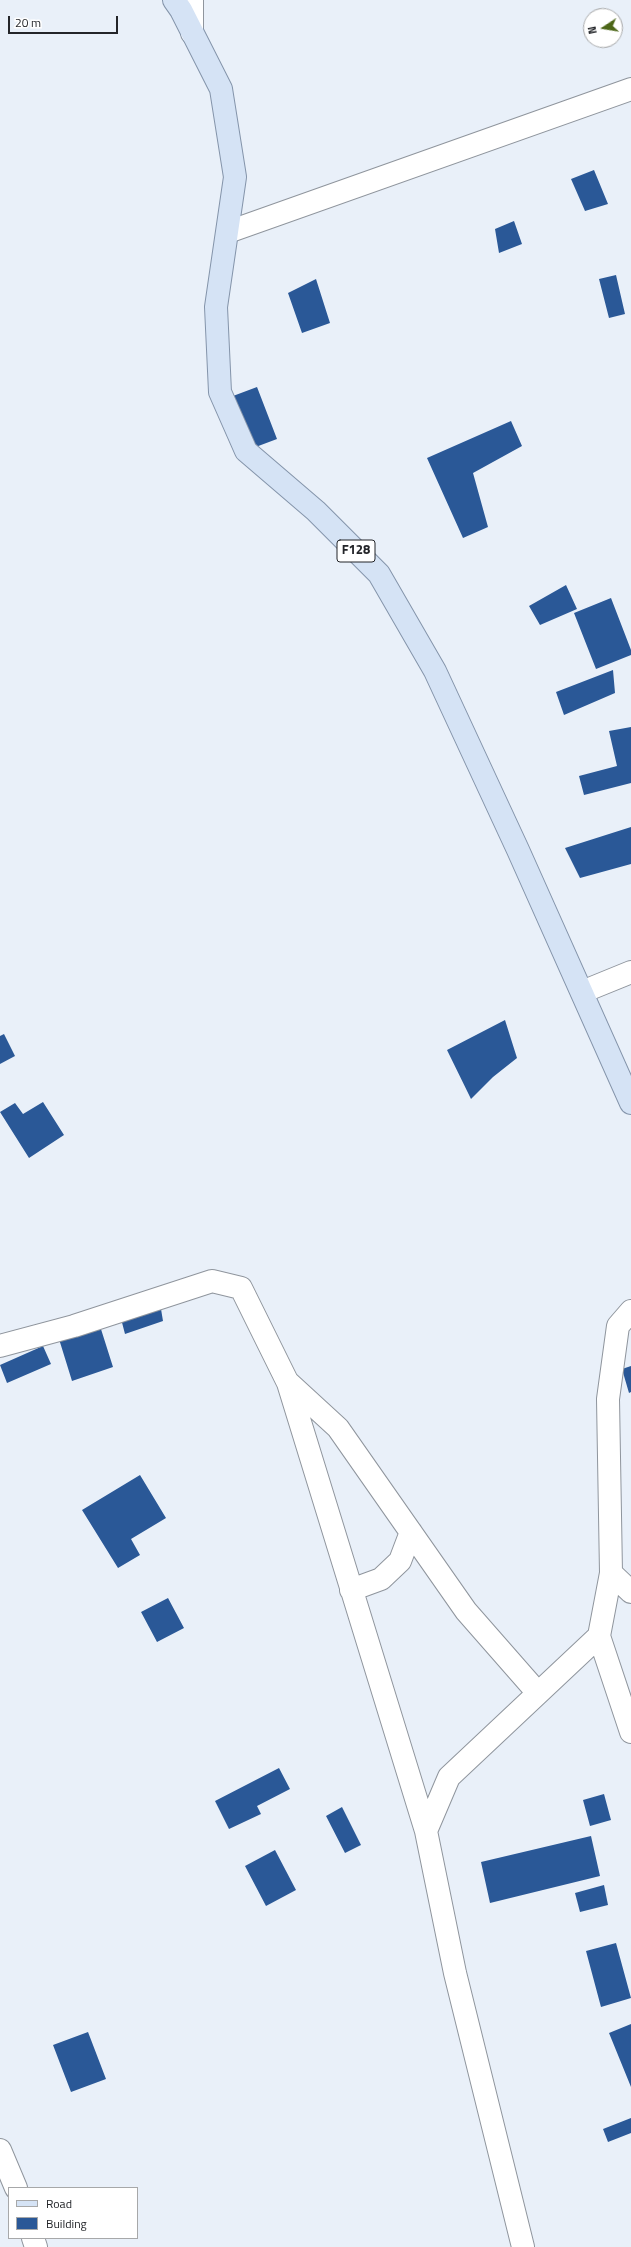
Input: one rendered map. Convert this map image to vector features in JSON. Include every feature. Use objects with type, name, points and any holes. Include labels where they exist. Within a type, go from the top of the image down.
[{"type":"main road","name":"F128","points":[[174,0],[221,89],[235,177],[216,307],[220,392],[246,451],[316,511],[379,574],[435,671],[582,992],[631,1103]]},
{"type":"street","points":[[192,0],[192,33]]},
{"type":"street","points":[[228,232],[631,89]]},
{"type":"street","points":[[582,992],[631,972]]},
{"type":"street","points":[[0,1346],[74,1326],[212,1281],[241,1288],[288,1383],[426,1831],[455,1973],[523,2247]]},
{"type":"street","points":[[631,1312],[618,1326],[608,1399],[611,1573],[599,1636],[631,1732]]},
{"type":"street","points":[[288,1383],[338,1428],[466,1611],[537,1692]]},
{"type":"street","points":[[351,1590],[381,1578],[400,1561],[411,1532]]},
{"type":"street","points":[[611,1573],[631,1592]]},
{"type":"street","points":[[426,1831],[449,1777],[537,1692],[599,1636]]},
{"type":"street","points":[[0,2150],[16,2187]]},
{"type":"building","points":[[594,170],[608,204],[585,211],[571,179]]},
{"type":"building","points":[[514,221],[522,244],[499,253],[495,229]]},
{"type":"building","points":[[616,275],[625,314],[609,318],[599,279]]},
{"type":"building","points":[[316,279],[330,323],[302,333],[288,293]]},
{"type":"building","points":[[257,387],[277,439],[253,448],[233,396]]},
{"type":"building","points":[[511,421],[522,446],[473,473],[488,527],[463,538],[427,458]]},
{"type":"building","points":[[566,585],[577,609],[540,625],[529,606]]},
{"type":"building","points":[[611,598],[631,650],[631,655],[596,669],[574,613]]},
{"type":"building","points":[[613,670],[615,693],[564,715],[556,692]]},
{"type":"building","points":[[631,727],[631,783],[584,795],[579,776],[617,766],[609,731]]},
{"type":"building","points":[[631,827],[631,864],[580,878],[565,848]]},
{"type":"building","points":[[505,1020],[517,1058],[493,1077],[471,1099],[447,1050]]},
{"type":"building","points":[[4,1034],[15,1056],[0,1064],[0,1036]]},
{"type":"building","points":[[43,1102],[64,1135],[29,1158],[0,1112],[15,1103],[23,1114]]},
{"type":"building","points":[[159,1297],[163,1321],[125,1334],[119,1311]]},
{"type":"building","points":[[100,1326],[113,1367],[72,1381],[59,1339]]},
{"type":"building","points":[[43,1346],[51,1364],[7,1383],[0,1365]]},
{"type":"building","points":[[631,1366],[631,1392],[629,1393],[622,1369]]},
{"type":"building","points":[[140,1475],[166,1518],[131,1539],[140,1555],[118,1568],[82,1510]]},
{"type":"building","points":[[168,1598],[184,1628],[157,1642],[141,1612]]},
{"type":"building","points":[[279,1768],[290,1789],[257,1806],[261,1814],[229,1829],[215,1801]]},
{"type":"building","points":[[604,1794],[611,1820],[590,1826],[583,1800]]},
{"type":"building","points":[[342,1807],[361,1845],[345,1853],[326,1816]]},
{"type":"building","points":[[591,1836],[600,1876],[490,1903],[481,1862]]},
{"type":"building","points":[[275,1850],[296,1890],[266,1906],[245,1866]]},
{"type":"building","points":[[604,1885],[608,1905],[580,1912],[575,1893]]},
{"type":"building","points":[[616,1943],[631,1998],[601,2007],[586,1951]]},
{"type":"building","points":[[631,2024],[631,2087],[609,2033]]},
{"type":"building","points":[[88,2032],[106,2079],[71,2092],[53,2045]]},
{"type":"building","points":[[631,2118],[631,2133],[608,2142],[603,2129]]}]
